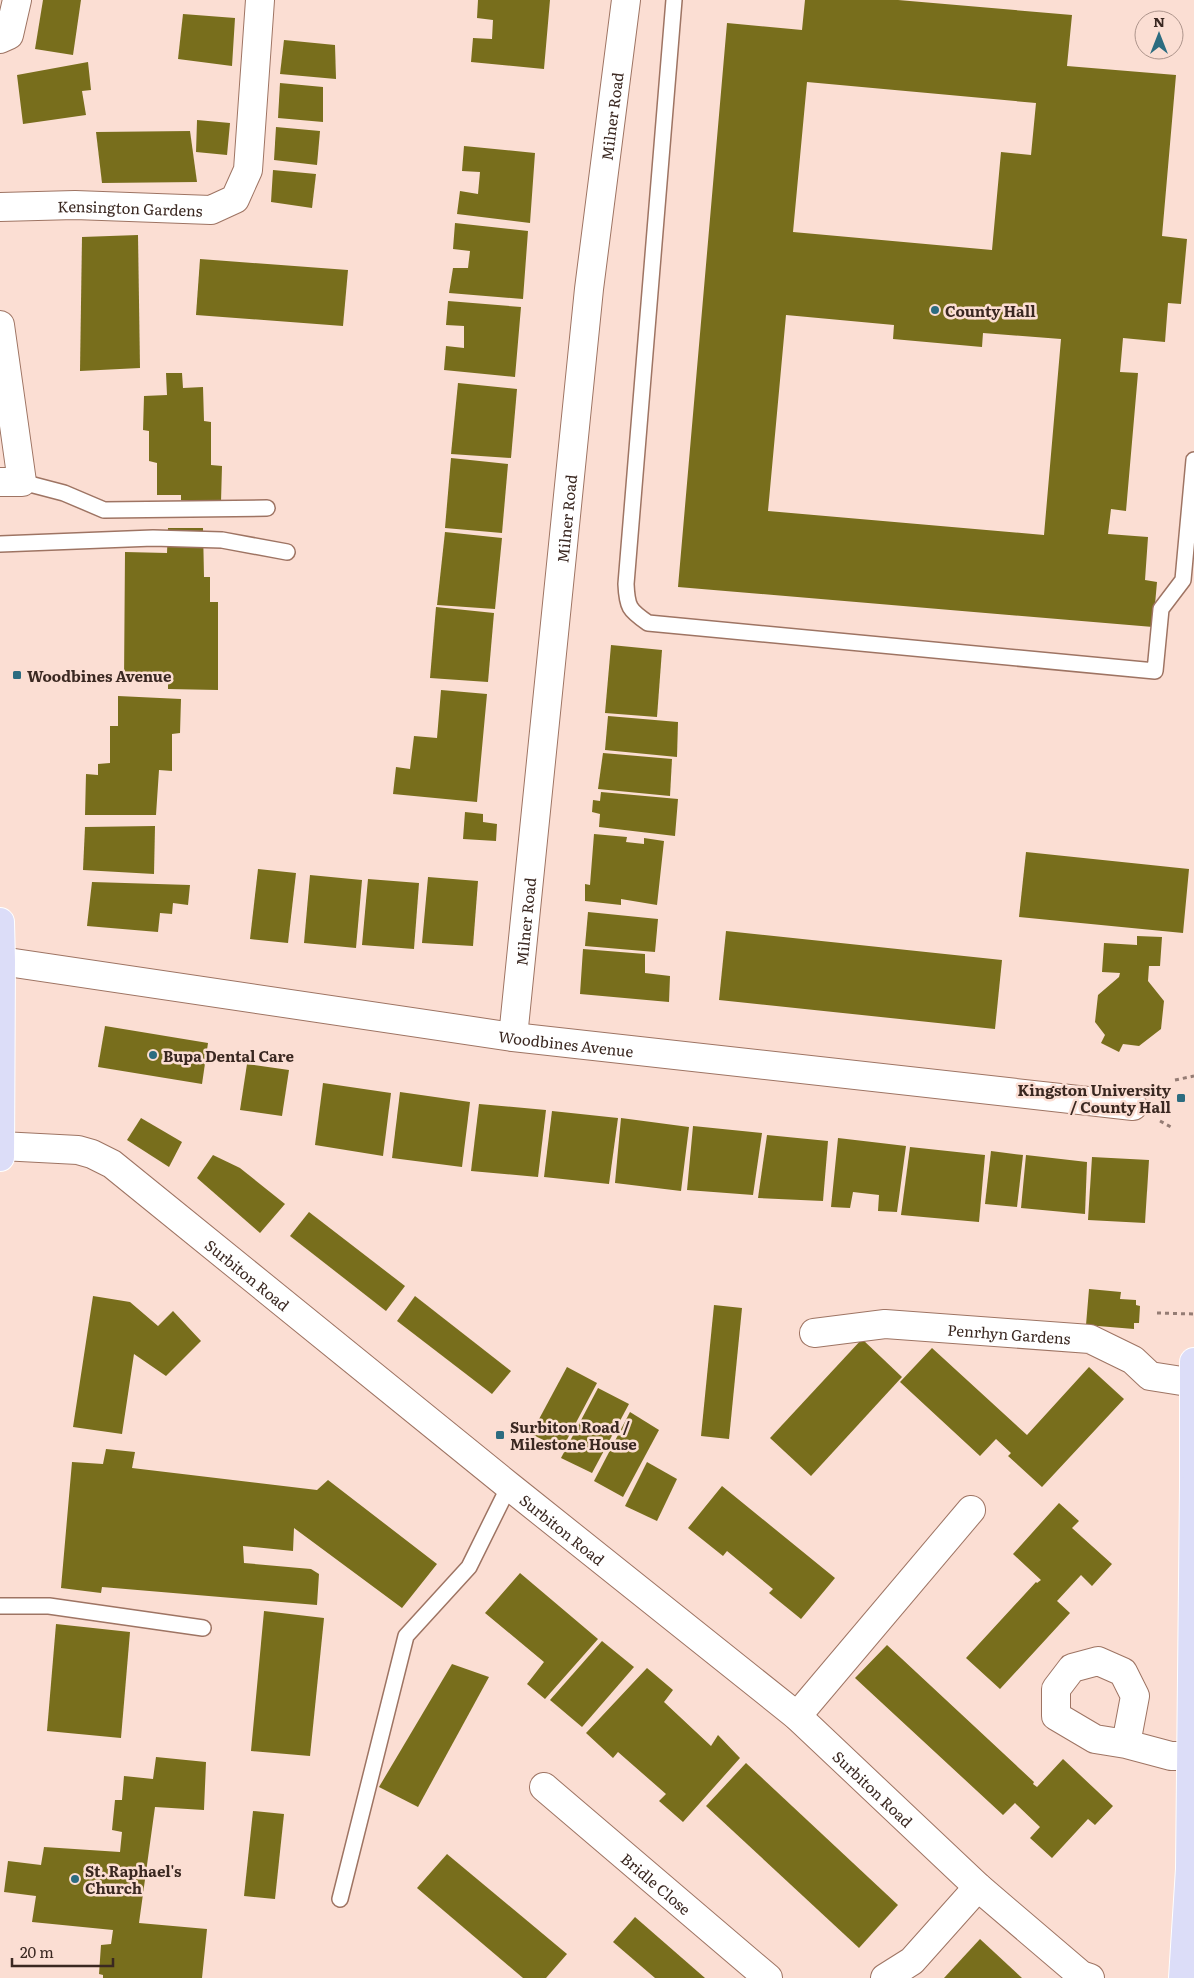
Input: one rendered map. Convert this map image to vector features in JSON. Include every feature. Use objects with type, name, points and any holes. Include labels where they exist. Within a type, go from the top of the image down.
[{"type":"main road","points":[[0,922],[2,961],[1,1151]]},
{"type":"main road","points":[[1186,1965],[1193,1756],[1194,1362]]},
{"type":"street","points":[[0,39],[8,35],[17,0]]},
{"type":"street","name":"Kensington Gardens","points":[[0,207],[75,205],[211,210],[235,199],[248,170],[260,0]]},
{"type":"street","name":"Milner Road","points":[[513,1037],[589,289],[626,0]]},
{"type":"street","points":[[0,325],[11,482]]},
{"type":"street","name":"Woodbines Avenue","points":[[2,961],[513,1037],[1133,1106]]},
{"type":"street","name":"Surbiton Road","points":[[1,1151],[78,1150],[92,1154],[112,1164],[509,1486],[797,1716],[978,1887],[1081,1975],[1090,1978]]},
{"type":"street","name":"Penrhyn Gardens","points":[[814,1333],[886,1324],[1090,1340],[1133,1360],[1150,1376],[1194,1383]]},
{"type":"street","points":[[797,1716],[971,1510]]},
{"type":"street","points":[[1126,1744],[1171,1756],[1193,1756]]},
{"type":"street","name":"Bridle Close","points":[[544,1787],[768,1978]]},
{"type":"street","points":[[885,1978],[912,1961],[978,1887]]},
{"type":"lane","points":[[674,0],[626,584],[627,604],[638,616],[648,623],[1155,670],[1161,609],[1184,580],[1194,460]]},
{"type":"lane","points":[[11,482],[64,493],[104,510],[267,508]]},
{"type":"lane","points":[[0,544],[153,538],[222,540],[287,552]]},
{"type":"lane","points":[[340,1899],[406,1636],[469,1567],[509,1486]]},
{"type":"lane","points":[[0,1606],[49,1606],[203,1628]]},
{"type":"path","points":[[1175,1080],[1194,1076]]},
{"type":"path","points":[[1157,1313],[1194,1314]]},
{"type":"building","points":[[43,0],[81,0],[73,55],[35,49]]},
{"type":"building","points":[[478,0],[550,0],[544,69],[471,62],[473,38],[492,39],[493,20],[477,18]]},
{"type":"building","name":"County Hall","points":[[805,0],[898,0],[1072,15],[1067,66],[1176,75],[1162,236],[1187,239],[1181,304],[1168,303],[1165,342],[1123,338],[1120,372],[1138,373],[1126,511],[1111,509],[1108,534],[1148,537],[1145,580],[1157,582],[1153,627],[678,587],[727,23],[802,30]],"holes":[[[807,82],[1036,103],[1031,155],[1001,152],[992,250],[793,232]],[[786,315],[894,325],[893,339],[982,347],[983,333],[1061,339],[1044,535],[768,511]]]},
{"type":"building","points":[[183,14],[235,18],[232,66],[178,59]]},
{"type":"building","points":[[284,40],[335,45],[336,79],[280,74]]},
{"type":"building","points":[[88,62],[91,90],[82,91],[86,115],[23,124],[17,75]]},
{"type":"building","points":[[280,83],[323,87],[323,122],[278,118]]},
{"type":"building","points":[[197,120],[230,123],[227,155],[196,152]]},
{"type":"building","points":[[276,127],[320,131],[317,165],[274,160]]},
{"type":"building","points":[[190,131],[197,182],[102,183],[96,132]]},
{"type":"building","points":[[464,146],[535,153],[530,223],[457,214],[460,191],[478,194],[480,172],[462,171]]},
{"type":"building","points":[[273,170],[316,174],[312,208],[271,202]]},
{"type":"building","points":[[455,223],[528,231],[523,299],[449,293],[453,268],[468,268],[470,251],[453,249]]},
{"type":"building","points":[[138,235],[140,368],[80,371],[82,237]]},
{"type":"building","points":[[200,259],[348,270],[343,326],[196,315]]},
{"type":"building","points":[[448,301],[521,307],[515,377],[444,370],[446,346],[464,348],[464,326],[446,325]]},
{"type":"building","points":[[166,373],[182,373],[183,388],[203,387],[204,421],[211,422],[211,465],[222,466],[221,502],[181,500],[181,495],[157,495],[157,463],[149,461],[149,431],[143,430],[144,396],[167,395]]},
{"type":"building","points":[[458,383],[517,389],[511,458],[451,454]]},
{"type":"building","points":[[451,458],[508,464],[502,533],[445,528]]},
{"type":"building","points":[[168,528],[203,528],[204,577],[210,577],[210,602],[218,602],[218,690],[168,689],[168,680],[124,681],[125,552],[167,553]]},
{"type":"building","points":[[445,532],[502,538],[495,609],[437,605]]},
{"type":"building","points":[[436,607],[494,613],[488,682],[430,678]]},
{"type":"building","points":[[611,645],[662,650],[657,717],[605,713]]},
{"type":"building","points":[[441,690],[487,694],[477,802],[393,794],[396,767],[410,769],[414,736],[437,738]]},
{"type":"building","points":[[118,696],[181,699],[180,733],[172,734],[172,771],[159,770],[156,815],[85,815],[86,774],[98,775],[98,764],[110,763],[110,726],[118,726]]},
{"type":"building","points":[[608,716],[678,722],[677,757],[605,750]]},
{"type":"building","points":[[603,753],[672,759],[670,796],[598,789]]},
{"type":"building","points":[[601,792],[678,799],[675,836],[599,827],[600,814],[592,812],[593,800],[600,801]]},
{"type":"building","points":[[465,812],[483,814],[483,822],[497,824],[496,841],[463,839]]},
{"type":"building","points":[[155,826],[154,874],[83,870],[85,827]]},
{"type":"building","points":[[594,834],[627,837],[626,842],[644,844],[644,838],[664,841],[657,905],[621,899],[621,905],[585,901],[585,884],[590,885]]},
{"type":"building","points":[[1026,852],[1189,869],[1183,933],[1019,917]]},
{"type":"building","points":[[258,869],[296,873],[288,943],[250,939]]},
{"type":"building","points":[[310,875],[362,880],[356,948],[304,943]]},
{"type":"building","points":[[428,877],[478,881],[473,946],[422,943]]},
{"type":"building","points":[[368,879],[419,883],[414,949],[362,945]]},
{"type":"building","points":[[92,882],[190,885],[188,905],[173,903],[172,914],[160,913],[158,932],[87,926]]},
{"type":"building","points":[[588,912],[658,919],[655,952],[585,946]]},
{"type":"building","points":[[726,931],[1002,960],[995,1029],[719,1000]]},
{"type":"building","points":[[1137,936],[1162,937],[1160,966],[1149,966],[1148,981],[1164,1001],[1161,1029],[1139,1046],[1123,1044],[1119,1052],[1101,1043],[1105,1035],[1095,1022],[1098,995],[1119,977],[1120,973],[1102,972],[1104,943],[1137,945]]},
{"type":"building","points":[[583,949],[645,954],[645,973],[670,976],[669,1002],[580,994]]},
{"type":"building","name":"Bupa Dental Care","points":[[105,1026],[208,1043],[202,1084],[98,1067]]},
{"type":"building","points":[[247,1064],[289,1070],[282,1116],[240,1110]]},
{"type":"building","points":[[323,1083],[391,1093],[383,1156],[315,1145]]},
{"type":"building","points":[[400,1092],[470,1102],[462,1167],[392,1158]]},
{"type":"building","points":[[479,1104],[546,1110],[538,1177],[471,1171]]},
{"type":"building","points":[[552,1111],[618,1118],[609,1184],[544,1177]]},
{"type":"building","points":[[141,1118],[182,1142],[169,1167],[127,1140]]},
{"type":"building","points":[[621,1118],[689,1127],[681,1191],[615,1183]]},
{"type":"building","points":[[693,1126],[762,1133],[753,1195],[687,1190]]},
{"type":"building","points":[[767,1135],[828,1141],[823,1201],[758,1198]]},
{"type":"building","points":[[838,1138],[906,1146],[897,1212],[878,1211],[879,1195],[853,1192],[850,1208],[831,1207]]},
{"type":"building","points":[[910,1147],[985,1155],[979,1222],[901,1215]]},
{"type":"building","points":[[991,1151],[1023,1155],[1017,1207],[985,1204]]},
{"type":"building","points":[[213,1155],[240,1168],[285,1204],[260,1233],[197,1178]]},
{"type":"building","points":[[1026,1155],[1087,1162],[1085,1214],[1021,1208]]},
{"type":"building","points":[[1092,1157],[1149,1160],[1145,1223],[1088,1220]]},
{"type":"building","points":[[309,1212],[405,1286],[386,1311],[290,1236]]},
{"type":"building","points":[[1089,1289],[1121,1292],[1120,1299],[1136,1300],[1136,1305],[1140,1306],[1139,1323],[1134,1323],[1134,1329],[1086,1325]]},
{"type":"building","points":[[93,1296],[130,1302],[158,1326],[173,1311],[201,1341],[166,1376],[134,1354],[122,1434],[73,1427]]},
{"type":"building","points":[[415,1296],[511,1371],[492,1394],[397,1321]]},
{"type":"building","points":[[714,1305],[742,1308],[729,1439],[701,1436]]},
{"type":"building","points":[[862,1339],[902,1377],[811,1476],[770,1438]]},
{"type":"building","points":[[932,1348],[1027,1435],[1089,1367],[1124,1399],[1042,1487],[1008,1456],[1011,1453],[996,1439],[980,1456],[900,1382]]},
{"type":"building","points":[[567,1367],[597,1383],[562,1449],[531,1434]]},
{"type":"building","points":[[598,1388],[629,1404],[592,1473],[561,1458]]},
{"type":"building","points":[[630,1412],[659,1430],[623,1497],[594,1481]]},
{"type":"building","points":[[106,1449],[135,1452],[132,1468],[317,1490],[328,1480],[437,1564],[402,1608],[294,1528],[293,1551],[243,1546],[244,1563],[311,1569],[319,1574],[317,1605],[102,1587],[101,1593],[61,1588],[72,1462],[103,1464]]},
{"type":"building","points":[[647,1462],[677,1479],[657,1521],[625,1506]]},
{"type":"building","points":[[722,1486],[835,1578],[801,1619],[769,1593],[773,1589],[727,1551],[723,1556],[688,1528]]},
{"type":"building","points":[[1059,1503],[1079,1521],[1072,1528],[1112,1564],[1092,1586],[1081,1575],[1057,1601],[1070,1613],[1000,1689],[966,1658],[1036,1582],[1041,1580],[1013,1554]]},
{"type":"building","points":[[520,1573],[598,1639],[545,1699],[527,1684],[544,1662],[485,1613]]},
{"type":"building","points":[[264,1611],[324,1618],[310,1756],[251,1751]]},
{"type":"building","points":[[56,1624],[130,1632],[121,1738],[47,1731]]},
{"type":"building","points":[[602,1641],[634,1667],[582,1727],[550,1700]]},
{"type":"building","points":[[887,1645],[1034,1782],[1033,1784],[1037,1787],[1063,1759],[1113,1806],[1095,1825],[1088,1819],[1052,1858],[1030,1838],[1040,1827],[1015,1803],[1003,1815],[855,1678]]},
{"type":"building","points":[[452,1664],[489,1677],[418,1807],[379,1787]]},
{"type":"building","points":[[647,1668],[673,1690],[664,1702],[711,1746],[718,1735],[740,1758],[683,1822],[659,1801],[666,1794],[618,1752],[613,1758],[586,1733]]},
{"type":"building","name":"St. Raphael's Church","points":[[156,1757],[206,1762],[204,1810],[155,1807],[139,1923],[207,1929],[202,1978],[103,1978],[103,1975],[99,1974],[101,1945],[111,1944],[113,1930],[32,1922],[36,1896],[4,1892],[8,1861],[41,1865],[44,1847],[120,1852],[122,1832],[112,1830],[115,1800],[122,1800],[124,1776],[153,1779]]},
{"type":"building","points":[[746,1763],[898,1905],[859,1948],[706,1806]]},
{"type":"building","points":[[253,1811],[284,1814],[275,1899],[244,1896]]},
{"type":"building","points":[[447,1854],[567,1954],[546,1978],[523,1978],[417,1888]]},
{"type":"building","points":[[635,1917],[705,1978],[655,1978],[613,1942]]},
{"type":"building","points":[[980,1939],[1022,1978],[944,1978]]},
{"type":"place","name":"County Hall","points":[[935,310]]},
{"type":"place","name":"Woodbines Avenue","points":[[17,675]]},
{"type":"place","name":"Bupa Dental Care","points":[[153,1055]]},
{"type":"place","name":"Kingston University / County Hall","points":[[1181,1098]]},
{"type":"place","name":"Surbiton Road / Milestone House","points":[[500,1435]]},
{"type":"place","name":"St. Raphael's Church","points":[[75,1879]]}]
